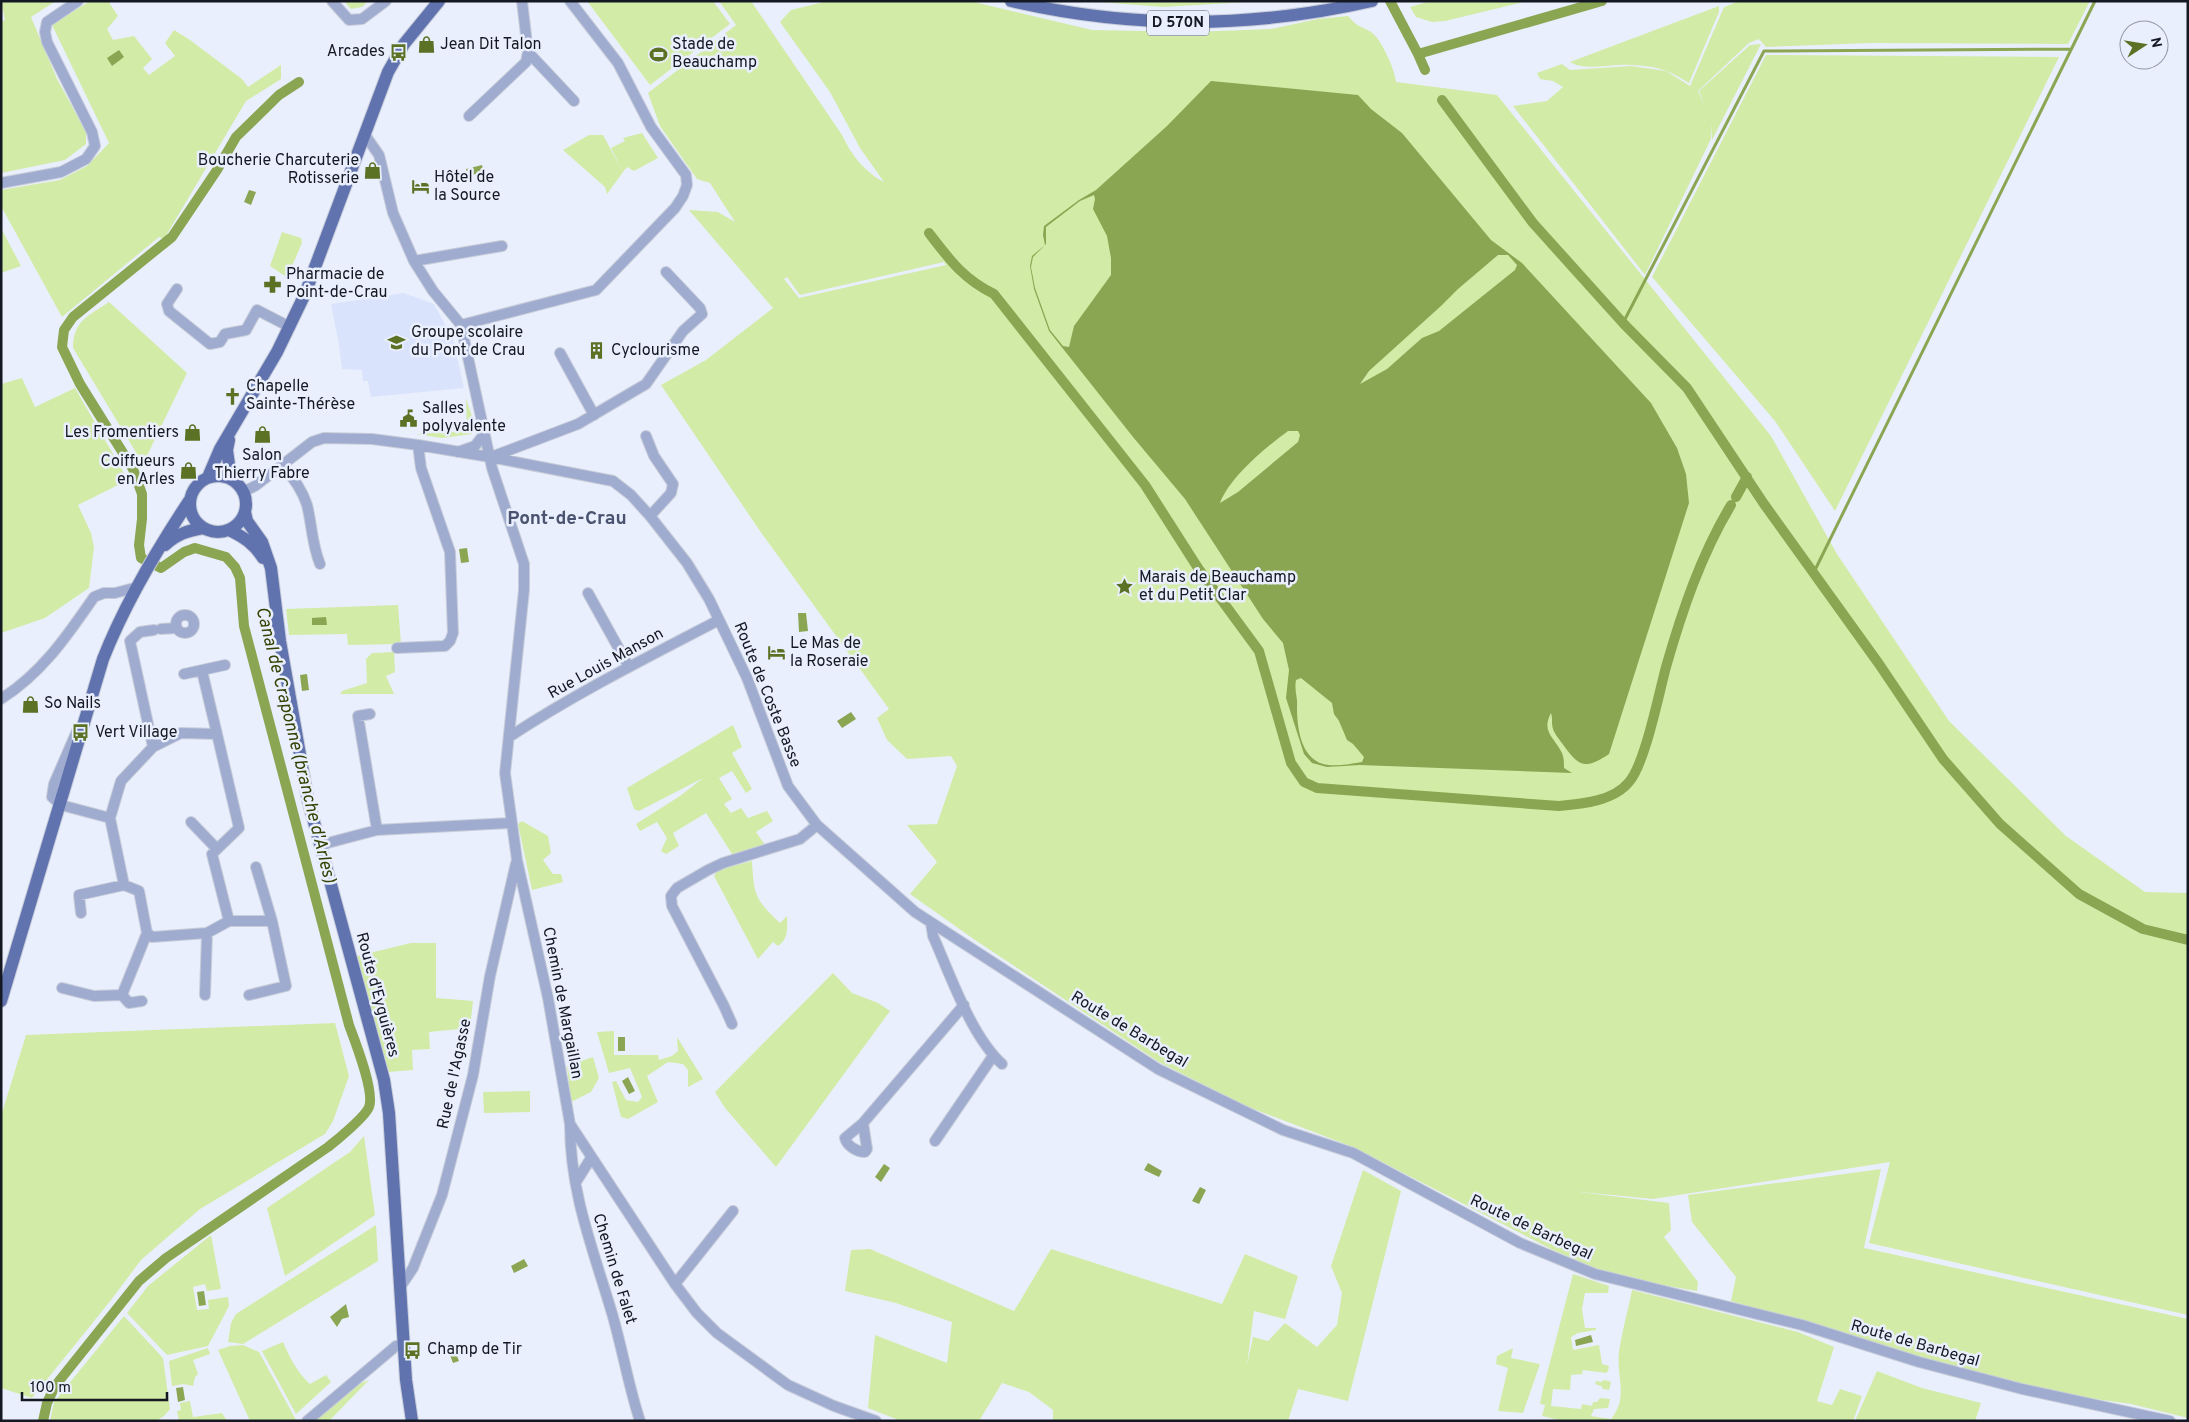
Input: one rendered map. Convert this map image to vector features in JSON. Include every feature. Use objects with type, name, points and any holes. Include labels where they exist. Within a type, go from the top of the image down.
[{"type":"main road","points":[[208,477],[220,449],[290,326],[305,294],[388,72],[404,44],[438,1]]},
{"type":"main road","name":"D 570N","points":[[1011,1],[1083,15],[1128,21],[1176,23],[1264,20],[1372,1]]},
{"type":"main road","points":[[231,429],[227,450],[231,479]]},
{"type":"main road","points":[[1,1001],[103,659],[118,622],[165,537],[189,501],[195,486],[208,477],[224,476],[231,479],[242,490],[246,505],[241,520],[229,530],[211,532],[203,528],[192,517],[189,501]]},
{"type":"main road","name":"Route d'Eyguières","points":[[245,512],[247,521],[262,542],[271,568],[280,641],[308,800],[384,1080],[389,1113],[406,1380],[412,1421]]},
{"type":"main road","points":[[158,552],[176,535],[203,528]]},
{"type":"main road","name":"Route d'Eyguières","points":[[229,530],[244,537],[256,548],[263,559],[272,583]]},
{"type":"street","points":[[1,183],[61,172],[86,159],[95,146],[92,132],[47,42],[45,32],[47,22],[78,1]]},
{"type":"street","points":[[332,1],[349,20],[362,18],[386,1]]},
{"type":"street","points":[[469,116],[526,62],[528,52],[522,1]]},
{"type":"street","points":[[461,325],[596,290],[675,208],[683,196],[687,185],[686,175],[651,127],[618,63],[570,1]]},
{"type":"street","points":[[528,52],[574,101]]},
{"type":"street","points":[[365,135],[379,155],[393,213],[414,261],[433,291],[461,325],[490,457],[578,424],[646,384],[683,331],[702,314],[700,308],[666,272]]},
{"type":"street","points":[[414,261],[502,246]]},
{"type":"street","points":[[177,289],[167,304],[169,311],[210,344],[220,342],[225,334],[246,330],[257,310],[290,326]]},
{"type":"street","points":[[560,353],[594,415]]},
{"type":"street","points":[[458,452],[475,446],[485,433]]},
{"type":"street","points":[[646,436],[654,456],[673,484],[671,493],[650,516]]},
{"type":"street","name":"Route de Coste Basse","points":[[242,490],[255,486],[312,442],[324,438],[372,439],[418,445],[613,481],[650,516],[687,563],[709,599],[754,695],[788,786],[817,824],[903,903],[931,923],[960,940]]},
{"type":"street","points":[[397,648],[445,646],[450,641],[453,633],[450,552],[420,468],[418,445]]},
{"type":"street","name":"Chemin de Margaillan","points":[[490,457],[521,553],[525,573],[505,773],[517,860],[548,998],[570,1124],[675,1284],[697,1313],[717,1333],[767,1370],[796,1388],[834,1406],[876,1421]]},
{"type":"street","points":[[282,465],[300,487],[307,505],[315,552],[320,564]]},
{"type":"street","points":[[1,699],[23,684],[57,650],[94,597],[104,593],[115,593],[138,587]]},
{"type":"street","points":[[588,593],[629,667]]},
{"type":"street","name":"Rue Louis Manson","points":[[509,737],[550,711],[719,620]]},
{"type":"street","points":[[153,747],[130,641],[140,632],[177,628]]},
{"type":"street","points":[[184,674],[225,665]]},
{"type":"street","points":[[202,671],[238,828],[212,854],[229,921]]},
{"type":"street","points":[[370,714],[358,716],[377,830]]},
{"type":"street","points":[[124,885],[110,818],[121,781],[153,747],[181,733],[217,734]]},
{"type":"street","points":[[60,805],[110,818]]},
{"type":"street","points":[[191,822],[217,849]]},
{"type":"street","points":[[320,845],[377,830],[512,823]]},
{"type":"street","points":[[732,1024],[672,906],[671,896],[677,888],[708,870],[723,863],[800,839],[817,824]]},
{"type":"street","name":"Rue de l'Agasse","points":[[401,1286],[413,1268],[442,1195],[473,1075],[490,976],[517,860]]},
{"type":"street","points":[[249,995],[286,986],[272,921],[256,867]]},
{"type":"street","points":[[81,913],[79,895],[124,885],[139,891],[147,934],[122,995]]},
{"type":"street","points":[[147,934],[152,937],[207,933],[229,921],[272,921]]},
{"type":"street","points":[[931,923],[933,936],[980,1037],[993,1056],[1002,1064]]},
{"type":"street","points":[[206,995],[207,933]]},
{"type":"street","name":"Route de Barbegal","points":[[960,940],[1158,1069],[1283,1130],[1353,1153],[1520,1243],[1571,1265],[1621,1281],[1802,1325],[1919,1362],[2013,1387],[2170,1421]]},
{"type":"street","points":[[62,988],[94,996],[122,995]]},
{"type":"street","points":[[122,995],[129,1003],[142,1001]]},
{"type":"street","points":[[863,1123],[964,1004]]},
{"type":"street","points":[[935,1141],[993,1056]]},
{"type":"street","name":"Chemin de Falet","points":[[570,1124],[570,1155],[579,1206],[590,1247],[611,1310],[640,1421]]},
{"type":"street","points":[[576,1182],[591,1158]]},
{"type":"street","points":[[675,1284],[734,1211]]},
{"type":"street","points":[[308,1421],[396,1346],[404,1345]]},
{"type":"shaded area","points":[[1,1],[56,1],[31,17],[57,79],[86,132],[86,144],[65,160],[1,173],[1,22],[5,20]]},
{"type":"shaded area","points":[[90,1],[108,1],[118,16],[107,29],[113,40],[134,36],[152,59],[143,68],[149,75],[175,56],[165,43],[174,30],[242,79],[248,87],[281,65],[281,79],[246,101],[164,239],[159,237],[62,317],[1,206],[1,190],[60,180],[87,166],[109,143],[52,25]]},
{"type":"shaded area","points":[[344,1],[368,1],[362,7],[351,9]]},
{"type":"shaded area","name":"Stade de Beauchamp","points":[[587,1],[713,1],[730,24],[650,85]]},
{"type":"shaded area","points":[[719,1],[751,1],[842,135],[854,156],[864,168],[884,182],[860,148],[830,92],[780,22],[791,10],[828,1],[970,1],[1092,30],[1193,32],[1271,29],[1318,19],[1348,16],[1351,20],[1375,35],[1390,62],[1396,82],[1497,95],[1771,436],[1837,554],[1949,721],[2066,836],[2145,892],[2188,893],[2188,1315],[1869,1243],[1890,1162],[1653,1199],[1571,1191],[1669,1203],[1671,1230],[1664,1237],[1698,1282],[1697,1291],[1616,1277],[1553,1250],[1353,1147],[1246,1106],[1159,1062],[975,940],[910,894],[937,862],[907,825],[937,824],[957,766],[951,756],[907,759],[887,740],[877,718],[889,709],[760,531],[661,385],[706,360],[773,308],[689,210],[718,212],[735,222],[710,183],[697,179],[660,126],[648,93],[736,25]],"holes":[[[944,262],[946,265],[799,298],[784,279],[787,277],[800,295]]]},
{"type":"shaded area","points":[[1086,1],[1266,1],[1163,7]]},
{"type":"shaded area","points":[[1431,1],[1528,1],[1445,21],[1432,22],[1416,17],[1410,7]]},
{"type":"shaded area","points":[[1740,1],[2090,1],[2068,44],[1870,43],[1766,47],[1759,39],[1749,43],[1698,91],[1705,107],[1699,91],[1750,45],[1761,44],[1712,140],[1711,123],[1711,139],[1645,275],[1513,106],[1547,101],[1563,87],[1553,81],[1540,79],[1537,73],[1562,64],[1570,70],[1631,66],[1666,71],[1690,86],[1724,7]]},
{"type":"shaded area","points":[[1719,6],[1719,12],[1689,83],[1668,72],[1648,66],[1584,66],[1570,62]]},
{"type":"shaded area","points":[[119,50],[124,57],[112,66],[107,58]]},
{"type":"shaded area","points":[[1766,55],[2059,57],[1835,511],[1775,421],[1652,277]]},
{"type":"shaded area","points":[[1211,81],[1358,95],[1371,109],[1402,133],[1491,240],[1522,263],[1651,403],[1677,448],[1686,474],[1689,503],[1609,754],[1589,764],[1579,762],[1555,733],[1552,727],[1551,713],[1547,725],[1548,730],[1562,753],[1564,768],[1572,773],[1360,765],[1327,767],[1312,763],[1304,754],[1286,698],[1289,670],[1283,643],[1263,619],[1185,499],[1049,331],[1034,289],[1030,266],[1032,256],[1045,245],[1044,226],[1079,200],[1096,190],[1167,126]],"holes":[[[1094,195],[1093,209],[1107,236],[1111,258],[1111,275],[1074,326],[1069,347],[1063,346],[1050,330],[1035,288],[1031,267],[1033,257],[1046,244],[1046,227],[1080,201]],[[1498,255],[1508,255],[1517,265],[1515,270],[1439,331],[1422,338],[1387,369],[1360,384],[1369,371]],[[1288,431],[1298,431],[1300,435],[1298,442],[1238,492],[1220,503],[1240,473],[1259,454]],[[1301,678],[1332,703],[1334,714],[1347,740],[1364,757],[1362,762],[1327,765],[1309,755],[1301,740],[1298,723],[1295,688],[1296,680]]]},
{"type":"shaded area","points":[[642,133],[658,158],[634,171],[627,167],[623,172],[611,148],[625,141],[623,138]]},
{"type":"shaded area","points":[[589,135],[603,135],[623,172],[607,194],[605,187],[563,150]]},
{"type":"shaded area","points":[[482,165],[484,172],[468,176],[466,169]]},
{"type":"shaded area","points":[[249,190],[256,192],[251,205],[244,202]]},
{"type":"shaded area","points":[[1,228],[21,266],[1,273]]},
{"type":"shaded area","points":[[282,232],[301,238],[302,243],[289,273],[291,280],[270,266]]},
{"type":"shaded area","name":"Groupe scolaire du Pont de Crau","points":[[404,293],[434,304],[453,339],[464,388],[371,397],[368,381],[363,381],[362,370],[342,369],[331,304]]},
{"type":"shaded area","points":[[109,302],[187,373],[143,464],[73,348],[79,325],[88,316]]},
{"type":"shaded area","points":[[22,378],[35,407],[75,388],[128,480],[78,505],[91,533],[94,547],[89,588],[45,618],[1,633],[1,384]]},
{"type":"shaded area","points":[[466,398],[473,420],[472,434],[442,438],[416,434],[467,431]]},
{"type":"shaded area","points":[[467,548],[469,562],[461,563],[459,549]]},
{"type":"shaded area","points":[[398,605],[401,644],[348,645],[347,634],[289,635],[286,609]]},
{"type":"shaded area","points":[[798,613],[806,613],[808,631],[799,632]]},
{"type":"shaded area","points":[[326,617],[327,625],[312,625],[312,618]]},
{"type":"shaded area","points":[[394,652],[395,672],[386,676],[394,694],[340,694],[342,691],[367,683],[366,659],[372,653]]},
{"type":"shaded area","points":[[307,674],[309,690],[302,691],[300,675]]},
{"type":"shaded area","points":[[851,712],[856,719],[842,728],[837,721]]},
{"type":"shaded area","points":[[733,725],[742,747],[732,753],[752,789],[746,793],[732,771],[719,778],[732,799],[724,804],[731,813],[741,808],[748,818],[767,811],[773,821],[756,832],[765,845],[732,854],[706,813],[673,833],[679,846],[666,854],[661,851],[667,838],[657,822],[640,831],[636,824],[680,796],[703,778],[639,811],[634,809],[627,788]]},
{"type":"shaded area","points":[[522,821],[548,836],[551,853],[543,860],[553,874],[561,874],[563,882],[532,890],[518,824]]},
{"type":"shaded area","points":[[752,861],[757,896],[765,908],[780,923],[787,916],[787,932],[782,943],[778,946],[773,942],[758,959],[714,876],[718,870]]},
{"type":"shaded area","points":[[411,943],[436,943],[436,998],[473,1001],[470,1028],[429,1032],[430,1049],[412,1050],[413,1070],[388,1072],[357,956]]},
{"type":"shaded area","points":[[833,973],[852,993],[878,1003],[890,1011],[776,1167],[725,1108],[715,1092]]},
{"type":"shaded area","points":[[335,1023],[349,1076],[333,1121],[325,1134],[200,1209],[141,1260],[32,1398],[1,1388],[1,1116],[26,1035]]},
{"type":"shaded area","points":[[614,1031],[614,1055],[658,1055],[659,1060],[672,1056],[678,1051],[677,1037],[703,1079],[688,1087],[688,1070],[683,1064],[668,1062],[647,1076],[658,1102],[628,1119],[621,1117],[612,1082],[616,1081],[626,1100],[638,1102],[642,1097],[630,1068],[609,1073],[597,1032]]},
{"type":"shaded area","points":[[618,1037],[625,1037],[625,1051],[618,1051]]},
{"type":"shaded area","points":[[593,1057],[599,1078],[591,1092],[571,1102],[567,1066]]},
{"type":"shaded area","points":[[628,1077],[635,1091],[629,1094],[622,1081]]},
{"type":"shaded area","points":[[530,1091],[530,1112],[484,1113],[483,1092]]},
{"type":"shaded area","points":[[364,1136],[375,1215],[285,1276],[267,1208],[350,1152]]},
{"type":"shaded area","points":[[1148,1163],[1162,1171],[1159,1177],[1144,1170]]},
{"type":"shaded area","points":[[884,1164],[890,1168],[881,1182],[875,1177]]},
{"type":"shaded area","points":[[1881,1169],[1864,1248],[2188,1319],[2188,1418],[2131,1404],[2060,1394],[1933,1362],[1731,1301],[1736,1277],[1692,1222],[1688,1195]]},
{"type":"shaded area","points":[[1363,1170],[1401,1191],[1348,1401],[1298,1389],[1288,1421],[1053,1421],[1053,1410],[1029,1392],[1002,1383],[979,1421],[901,1421],[868,1408],[875,1335],[947,1363],[952,1322],[896,1303],[845,1291],[851,1250],[870,1249],[1014,1311],[1051,1249],[1222,1304],[1245,1254],[1298,1276],[1285,1319],[1254,1311],[1247,1365],[1253,1337],[1268,1341],[1285,1323],[1317,1347],[1337,1325],[1342,1293],[1331,1266]]},
{"type":"shaded area","points":[[1200,1187],[1206,1190],[1199,1204],[1192,1201]]},
{"type":"shaded area","points":[[376,1225],[378,1261],[243,1344],[228,1342],[231,1323],[236,1314]]},
{"type":"shaded area","points":[[211,1235],[221,1289],[207,1291],[205,1284],[193,1287],[197,1310],[209,1309],[208,1300],[228,1297],[229,1306],[208,1346],[167,1355],[127,1313],[148,1286]]},
{"type":"shaded area","points":[[524,1259],[528,1266],[514,1273],[511,1266]]},
{"type":"shaded area","points":[[1573,1274],[1609,1286],[1608,1293],[1585,1293],[1582,1309],[1585,1328],[1596,1328],[1596,1330],[1578,1333],[1571,1337],[1573,1350],[1599,1345],[1602,1364],[1609,1366],[1606,1373],[1583,1370],[1582,1374],[1571,1375],[1570,1390],[1553,1389],[1551,1406],[1581,1409],[1582,1404],[1592,1406],[1593,1402],[1597,1402],[1600,1398],[1610,1399],[1608,1408],[1594,1409],[1591,1416],[1611,1419],[1616,1411],[1621,1395],[1619,1352],[1632,1290],[1798,1332],[1834,1347],[1817,1401],[1832,1405],[1840,1389],[1862,1396],[1853,1421],[1563,1421],[1542,1416],[1545,1405],[1540,1404],[1543,1389]]},
{"type":"shaded area","points":[[204,1291],[206,1305],[199,1306],[197,1292]]},
{"type":"shaded area","points":[[346,1304],[349,1317],[342,1319],[337,1327],[330,1317]]},
{"type":"shaded area","points":[[124,1316],[163,1358],[170,1409],[156,1421],[50,1421],[54,1402]]},
{"type":"shaded area","points":[[1591,1335],[1593,1342],[1576,1346],[1575,1340]]},
{"type":"shaded area","points":[[283,1342],[294,1365],[310,1384],[326,1375],[331,1382],[296,1414],[262,1351]]},
{"type":"shaded area","points":[[243,1345],[259,1352],[295,1421],[250,1421],[218,1350],[230,1346]]},
{"type":"shaded area","points":[[456,1347],[455,1351],[459,1361],[453,1363],[448,1350]]},
{"type":"shaded area","points":[[208,1348],[210,1354],[193,1360],[198,1374],[195,1377],[193,1386],[184,1384],[172,1386],[169,1361]]},
{"type":"shaded area","points":[[1513,1348],[1511,1358],[1540,1364],[1523,1413],[1498,1411],[1508,1368],[1496,1364],[1497,1356]]},
{"type":"shaded area","points":[[1877,1371],[1922,1388],[1981,1403],[1975,1421],[1855,1421]]},
{"type":"shaded area","points":[[369,1380],[329,1421],[313,1421],[349,1388]]},
{"type":"shaded area","points":[[1603,1380],[1611,1383],[1609,1390],[1595,1384],[1596,1381],[1602,1382]]},
{"type":"shaded area","points":[[183,1387],[185,1400],[178,1402],[176,1388]]},
{"type":"shaded area","points":[[190,1401],[193,1417],[222,1413],[227,1421],[179,1421],[177,1411],[181,1410],[180,1403]]},
{"type":"waterway","points":[[1390,1],[1418,54],[1602,1]]},
{"type":"waterway","points":[[1814,572],[2095,1]]},
{"type":"waterway","points":[[1623,323],[1764,51],[2071,49]]},
{"type":"waterway","points":[[1418,54],[1425,70]]},
{"type":"waterway","name":"Canal de Craponne (branche d'Arles)","points":[[43,1421],[47,1403],[55,1386],[139,1281],[166,1258],[328,1147],[357,1122],[369,1107],[367,1079],[349,1025],[244,626],[240,578],[235,567],[226,557],[195,548],[184,552],[161,568],[141,558],[139,545],[142,494],[133,469],[80,384],[62,347],[64,330],[73,317],[172,237],[217,170],[236,137],[279,95],[299,82]]},
{"type":"waterway","points":[[1442,100],[1533,223],[1623,323],[1687,388],[1764,504],[1879,664],[1943,759],[2000,824],[2079,894],[2143,929],[2188,940]]},
{"type":"waterway","points":[[929,233],[950,260],[965,275],[994,294],[1145,485],[1198,568],[1259,651],[1291,763],[1304,782],[1317,788],[1559,806],[1597,800],[1623,788],[1635,773],[1641,760],[1672,646],[1701,563],[1731,505]]},
{"type":"waterway","points":[[1736,497],[1747,477]]},
{"type":"place","name":"Jean Dit Talon","points":[[426,45]]},
{"type":"place","name":"Arcades","points":[[399,52]]},
{"type":"place","name":"Stade de Beauchamp","points":[[658,54]]},
{"type":"place","name":"Boucherie Charcuterie Rotisserie","points":[[373,170]]},
{"type":"place","name":"Hôtel de la Source","points":[[420,187]]},
{"type":"place","name":"Pharmacie de Point-de-Crau","points":[[272,284]]},
{"type":"place","name":"Groupe scolaire du Pont de Crau","points":[[397,342]]},
{"type":"place","name":"Cyclourisme","points":[[597,351]]},
{"type":"place","name":"Chapelle Sainte-Thérèse","points":[[232,396]]},
{"type":"place","name":"Salles polyvalente","points":[[408,418]]},
{"type":"place","name":"Les Fromentiers","points":[[193,433]]},
{"type":"place","name":"Salon Thierry Fabre","points":[[262,434]]},
{"type":"place","name":"Coiffueurs en Arles","points":[[189,471]]},
{"type":"place","name":"Marais de Beauchamp et du Petit Clar","points":[[1125,587]]},
{"type":"place","name":"Le Mas de la Roseraie","points":[[776,653]]},
{"type":"place","name":"So Nails","points":[[30,704]]},
{"type":"place","name":"Vert Village","points":[[81,733]]},
{"type":"place","name":"Champ de Tir","points":[[413,1350]]},
{"type":"district","name":"Pont-de-Crau","points":[[567,519]]}]
